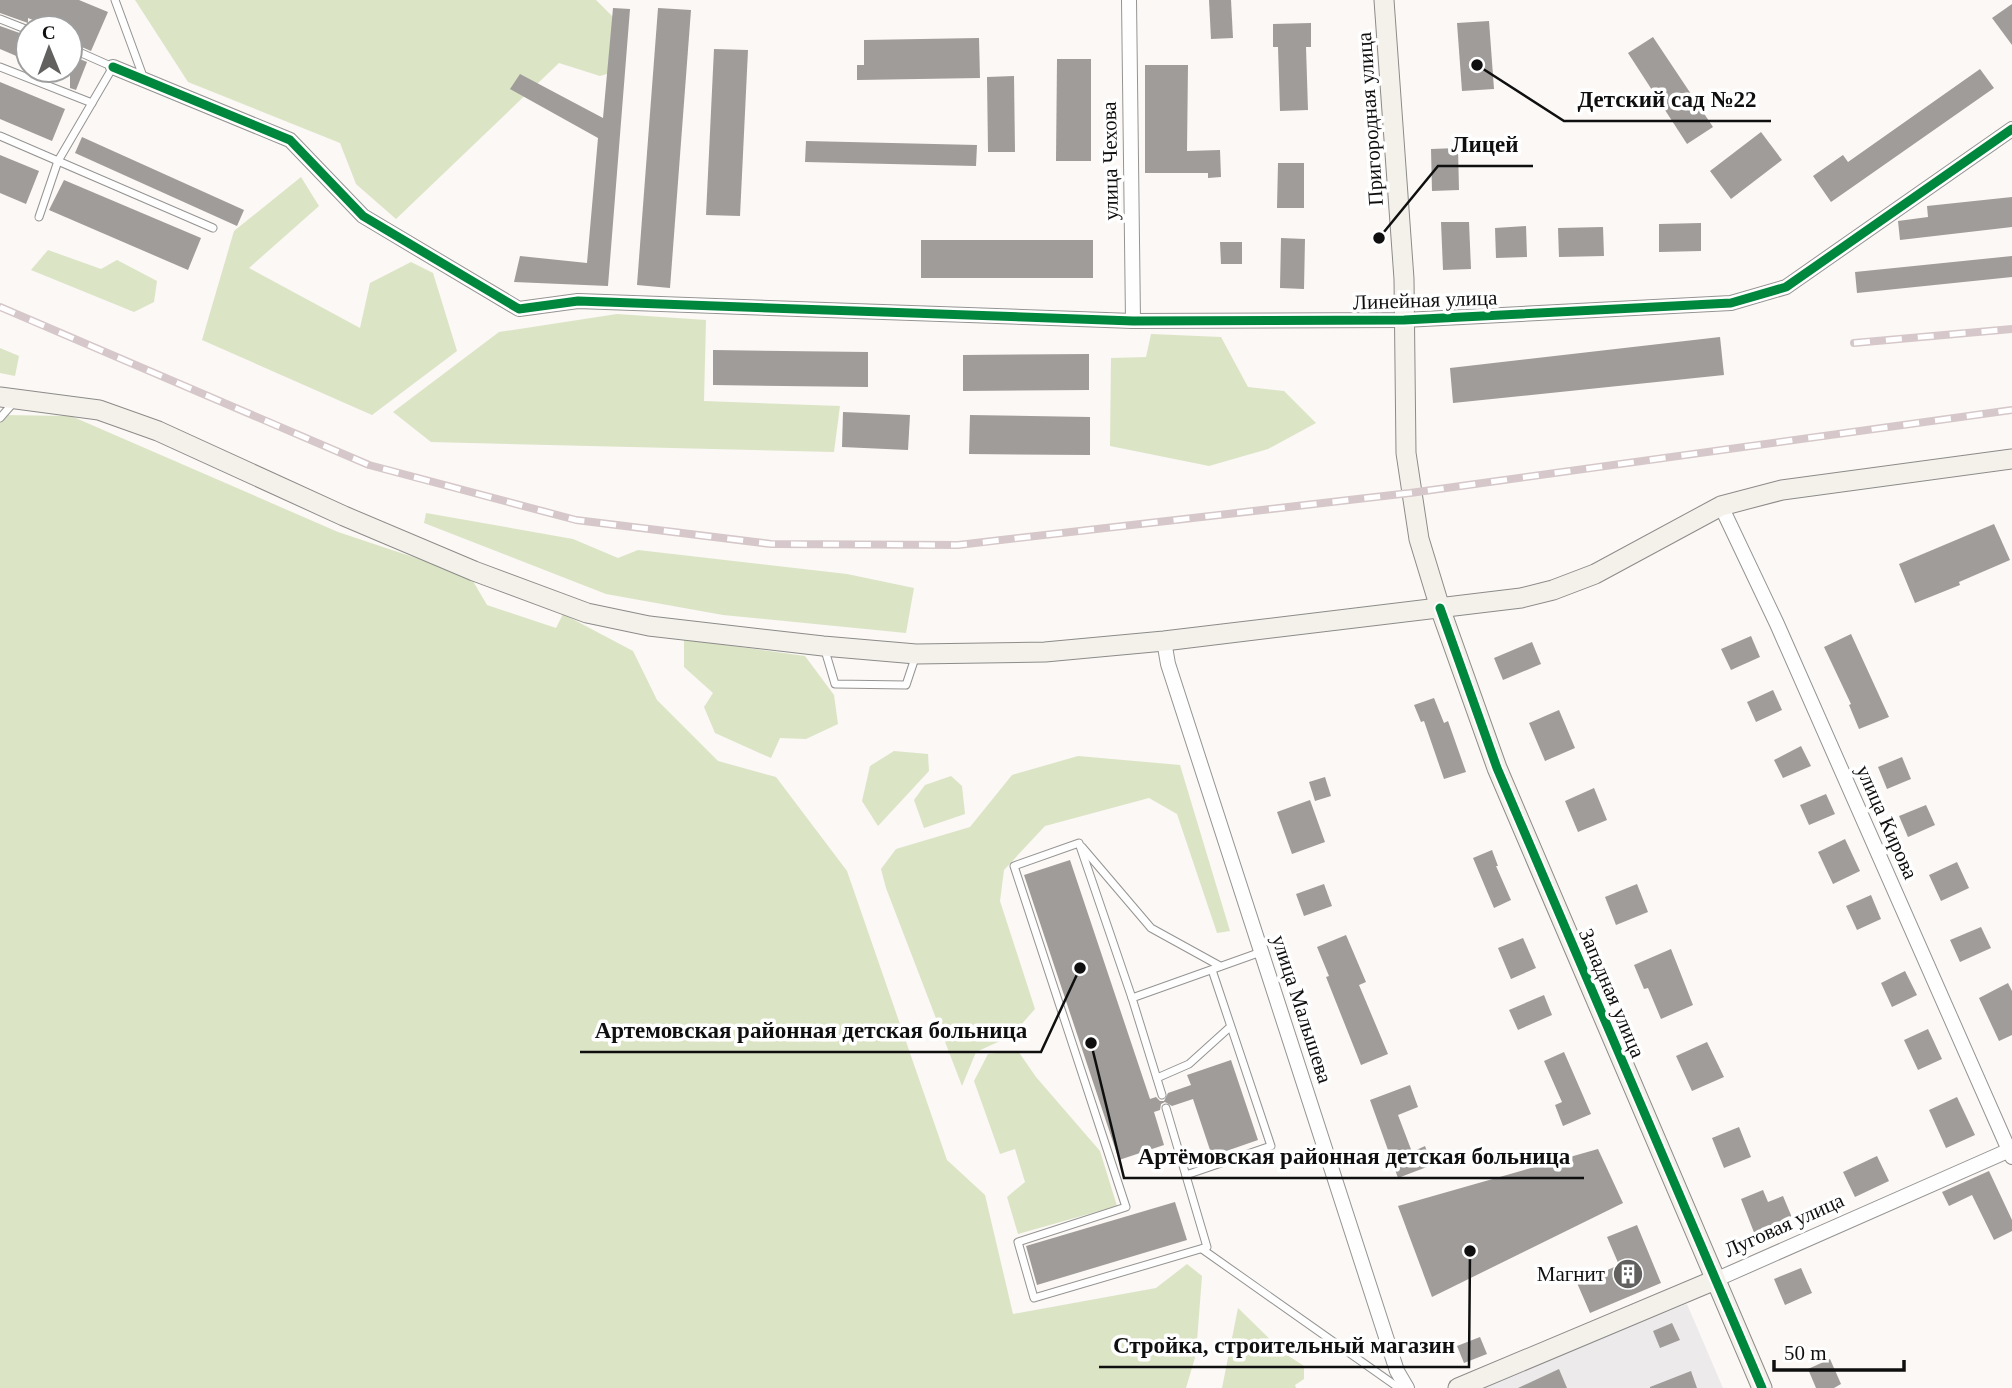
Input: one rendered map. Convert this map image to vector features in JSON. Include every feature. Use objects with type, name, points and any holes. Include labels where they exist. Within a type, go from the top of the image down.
[{"type":"main road","name":"Пригородная улица","points":[[1384,0],[1400,212],[1406,453],[1419,539],[1440,608]]},
{"type":"main road","points":[[8,398],[99,410],[158,431],[344,516],[474,571],[587,613],[649,626],[916,654],[1045,652],[1521,598],[1553,590],[1595,574],[1721,506],[1782,490],[2012,459]]},
{"type":"main road","name":"Западная улица","points":[[1440,608],[1497,768],[1762,1388]]},
{"type":"main road","name":"Луговая улица","points":[[1458,1388],[1715,1280]]},
{"type":"street","name":"улица Чехова","points":[[1129,0],[1133,321]]},
{"type":"street","name":"Линейная улица","points":[[113,66],[290,140],[363,216],[519,309],[578,301],[1133,321],[1404,320],[1731,303],[1786,286],[2012,129]]},
{"type":"street","name":"улица Кирова","points":[[1721,506],[1777,624],[2011,1152]]},
{"type":"street","name":"улица Малышева","points":[[1164,640],[1168,664],[1397,1371],[1408,1388]]},
{"type":"street","name":"Луговая улица","points":[[1715,1280],[2011,1152]]},
{"type":"lane","points":[[115,0],[144,79]]},
{"type":"lane","points":[[38,218],[58,161],[113,66],[84,54]]},
{"type":"lane","points":[[0,67],[92,103]]},
{"type":"lane","points":[[0,136],[213,228]]},
{"type":"lane","points":[[0,418],[8,398]]},
{"type":"lane","points":[[824,646],[835,684],[906,685],[916,654]]},
{"type":"lane","points":[[1079,843],[1151,928],[1220,966]]},
{"type":"lane","points":[[1079,843],[1162,1095]]},
{"type":"lane","points":[[1079,843],[1014,866],[1126,1207],[1018,1242],[1034,1298],[1208,1247],[1166,1108]]},
{"type":"lane","points":[[1132,998],[1261,952]]},
{"type":"lane","points":[[1186,1175],[1270,1146],[1212,970]]},
{"type":"lane","points":[[1157,1079],[1189,1064],[1230,1027]]},
{"type":"lane","points":[[1202,1249],[1399,1388]]},
{"type":"shaded area","points":[[1687,1304],[1723,1388],[1476,1388]]},
{"type":"green space","points":[[135,0],[596,0],[616,20],[617,71],[600,76],[559,63],[396,219],[356,184],[340,143],[188,82]]},
{"type":"green space","points":[[301,177],[319,206],[249,268],[360,328],[370,283],[411,262],[433,273],[457,351],[372,415],[202,340],[234,231]]},
{"type":"green space","points":[[48,250],[101,269],[117,260],[157,281],[154,302],[134,312],[31,270]]},
{"type":"green space","points":[[617,314],[706,320],[704,401],[840,406],[834,452],[431,442],[393,412],[499,332]]},
{"type":"green space","points":[[1151,334],[1221,337],[1248,387],[1284,391],[1316,423],[1268,449],[1209,466],[1110,446],[1111,358],[1146,357]]},
{"type":"green space","points":[[0,348],[19,356],[15,376],[0,373]]},
{"type":"green space","points":[[2,415],[71,416],[338,532],[470,576],[487,605],[556,628],[563,614],[633,651],[657,700],[718,761],[776,777],[847,871],[947,1160],[985,1195],[1013,1314],[1156,1288],[1187,1264],[1202,1276],[1196,1354],[1186,1388],[0,1388]]},
{"type":"green space","points":[[426,513],[573,539],[618,558],[638,550],[847,574],[914,588],[906,633],[723,615],[606,594],[424,523]]},
{"type":"green space","points":[[684,639],[805,656],[834,695],[838,724],[806,739],[780,738],[771,758],[715,733],[704,707],[713,693],[684,667]]},
{"type":"green space","points":[[894,751],[928,754],[929,771],[878,826],[862,801],[870,766]]},
{"type":"green space","points":[[1078,756],[1180,765],[1230,931],[1217,933],[1177,814],[1149,798],[1045,826],[1004,870],[1000,901],[1035,1009],[1011,1036],[976,1052],[962,1086],[881,869],[896,849],[970,827],[1012,775]]},
{"type":"green space","points":[[951,776],[962,786],[965,814],[924,828],[914,800],[925,785]]},
{"type":"green space","points":[[1018,1051],[1036,1077],[1100,1151],[1117,1206],[1018,1234],[1007,1197],[1025,1182],[1015,1149],[1000,1154],[974,1081],[988,1054]]},
{"type":"green space","points":[[1238,1308],[1284,1353],[1304,1366],[1304,1379],[1295,1385],[1296,1388],[1222,1388]]},
{"type":"building","points":[[0,0],[79,0],[108,12],[91,51],[84,48],[84,14],[14,14],[14,18],[0,13]]},
{"type":"building","points":[[1209,0],[1231,0],[1233,38],[1211,39]]},
{"type":"building","points":[[2012,4],[2012,45],[1992,18]]},
{"type":"building","points":[[613,8],[630,9],[608,286],[514,282],[520,256],[587,263],[598,138],[510,89],[520,74],[603,118]]},
{"type":"building","points":[[658,8],[691,10],[670,288],[637,285]]},
{"type":"building","points":[[1489,21],[1494,89],[1462,91],[1457,23]]},
{"type":"building","points":[[1311,23],[1311,47],[1306,47],[1308,110],[1280,111],[1278,47],[1273,47],[1273,24]]},
{"type":"building","points":[[0,26],[14,31],[14,55],[0,49]]},
{"type":"building","points":[[1653,37],[1713,127],[1687,144],[1628,53]]},
{"type":"building","points":[[979,38],[980,78],[857,80],[857,65],[864,65],[864,40]]},
{"type":"building","points":[[714,49],[748,50],[740,216],[706,215]]},
{"type":"building","points":[[1057,59],[1091,59],[1091,161],[1056,161]]},
{"type":"building","points":[[1145,65],[1188,65],[1187,151],[1220,150],[1221,177],[1208,178],[1208,173],[1145,173]]},
{"type":"building","points":[[1980,69],[1994,88],[1831,202],[1813,176],[1843,155],[1848,162]]},
{"type":"building","points":[[1014,76],[1015,152],[988,152],[987,77]]},
{"type":"building","points":[[0,82],[65,109],[52,141],[0,119]]},
{"type":"building","points":[[70,84],[78,84],[76,90],[70,88]]},
{"type":"building","points":[[1761,132],[1782,160],[1731,199],[1710,171]]},
{"type":"building","points":[[82,137],[244,210],[237,226],[75,153]]},
{"type":"building","points":[[806,141],[977,145],[976,166],[805,162]]},
{"type":"building","points":[[1458,148],[1459,190],[1432,191],[1431,149]]},
{"type":"building","points":[[0,155],[39,171],[26,204],[0,193]]},
{"type":"building","points":[[1278,163],[1304,163],[1304,208],[1277,208]]},
{"type":"building","points":[[64,180],[201,238],[188,270],[49,210]]},
{"type":"building","points":[[2012,197],[2012,227],[1900,240],[1898,221],[1928,217],[1927,206]]},
{"type":"building","points":[[1441,222],[1469,222],[1471,269],[1443,270]]},
{"type":"building","points":[[1701,223],[1701,251],[1659,252],[1659,224]]},
{"type":"building","points":[[1526,226],[1527,257],[1496,258],[1495,228]]},
{"type":"building","points":[[1603,227],[1604,256],[1559,257],[1558,228]]},
{"type":"building","points":[[1281,238],[1305,239],[1304,289],[1280,288]]},
{"type":"building","points":[[921,240],[1093,240],[1093,278],[921,278]]},
{"type":"building","points":[[1220,242],[1242,242],[1242,264],[1221,264]]},
{"type":"building","points":[[2012,256],[2012,277],[1857,293],[1855,272]]},
{"type":"building","points":[[1720,337],[1724,375],[1453,403],[1450,368]]},
{"type":"building","points":[[713,350],[868,352],[868,387],[713,385]]},
{"type":"building","points":[[1089,354],[1089,390],[963,391],[963,355]]},
{"type":"building","points":[[843,412],[910,415],[908,450],[842,447]]},
{"type":"building","points":[[970,415],[1090,417],[1090,455],[969,454]]},
{"type":"building","points":[[1994,524],[2010,560],[1959,582],[1960,585],[1915,603],[1899,564]]},
{"type":"building","points":[[1851,634],[1889,717],[1859,729],[1849,705],[1851,704],[1824,647]]},
{"type":"building","points":[[1751,636],[1760,657],[1731,670],[1721,649]]},
{"type":"building","points":[[1532,642],[1541,664],[1503,680],[1494,658]]},
{"type":"building","points":[[1773,690],[1782,710],[1756,722],[1747,702]]},
{"type":"building","points":[[1434,698],[1444,723],[1448,721],[1466,772],[1444,779],[1424,721],[1421,722],[1414,705]]},
{"type":"building","points":[[1559,710],[1575,748],[1545,761],[1529,723]]},
{"type":"building","points":[[1801,746],[1811,766],[1783,778],[1774,760]]},
{"type":"building","points":[[1902,757],[1911,779],[1887,789],[1878,767]]},
{"type":"building","points":[[1325,777],[1331,796],[1315,801],[1309,782]]},
{"type":"building","points":[[1594,788],[1607,820],[1578,832],[1565,801]]},
{"type":"building","points":[[1826,794],[1835,814],[1809,825],[1800,805]]},
{"type":"building","points":[[1310,800],[1325,842],[1292,854],[1277,812]]},
{"type":"building","points":[[1926,805],[1935,825],[1908,837],[1899,816]]},
{"type":"building","points":[[1845,839],[1860,871],[1833,884],[1818,852]]},
{"type":"building","points":[[1492,850],[1511,900],[1494,908],[1473,858]]},
{"type":"building","points":[[1070,860],[1150,1099],[1156,1097],[1164,1101],[1168,1093],[1191,1085],[1187,1075],[1231,1060],[1258,1140],[1212,1156],[1193,1099],[1172,1106],[1165,1102],[1161,1104],[1160,1110],[1154,1112],[1164,1145],[1119,1160],[1024,875]]},
{"type":"building","points":[[1957,862],[1969,888],[1941,901],[1929,875]]},
{"type":"building","points":[[1324,884],[1332,906],[1304,916],[1296,894]]},
{"type":"building","points":[[1637,884],[1648,912],[1616,925],[1605,897]]},
{"type":"building","points":[[1871,895],[1881,919],[1857,930],[1846,906]]},
{"type":"building","points":[[1981,927],[1991,948],[1960,962],[1950,940]]},
{"type":"building","points":[[1346,935],[1366,982],[1359,985],[1388,1054],[1361,1065],[1317,947]]},
{"type":"building","points":[[1523,938],[1536,968],[1511,979],[1498,948]]},
{"type":"building","points":[[1671,949],[1693,1005],[1661,1019],[1648,988],[1644,989],[1634,965]]},
{"type":"building","points":[[1905,971],[1917,995],[1892,1007],[1881,983]]},
{"type":"building","points":[[2008,983],[2012,991],[2012,1035],[1999,1041],[1979,998]]},
{"type":"building","points":[[1544,995],[1552,1015],[1518,1030],[1509,1010]]},
{"type":"building","points":[[1928,1029],[1942,1059],[1918,1070],[1904,1040]]},
{"type":"building","points":[[1707,1042],[1724,1077],[1692,1091],[1676,1056]]},
{"type":"building","points":[[1564,1052],[1591,1114],[1563,1126],[1555,1105],[1562,1102],[1544,1061]]},
{"type":"building","points":[[1410,1085],[1418,1107],[1398,1115],[1412,1152],[1425,1146],[1432,1165],[1398,1178],[1370,1100]]},
{"type":"building","points":[[1957,1097],[1975,1135],[1946,1148],[1929,1110]]},
{"type":"building","points":[[1739,1127],[1751,1157],[1724,1168],[1712,1138]]},
{"type":"building","points":[[1598,1149],[1623,1203],[1432,1297],[1398,1206]]},
{"type":"building","points":[[1877,1156],[1889,1181],[1855,1197],[1843,1172]]},
{"type":"building","points":[[1989,1171],[2012,1220],[2012,1231],[1994,1240],[1972,1195],[1949,1206],[1942,1192]]},
{"type":"building","points":[[1763,1190],[1768,1202],[1783,1196],[1793,1220],[1755,1235],[1741,1199]]},
{"type":"building","points":[[1175,1202],[1187,1240],[1037,1285],[1026,1246]]},
{"type":"building","name":"Магнит","points":[[1637,1225],[1661,1283],[1590,1313],[1577,1283],[1619,1265],[1607,1237]]},
{"type":"building","points":[[1801,1268],[1812,1293],[1785,1305],[1774,1279]]},
{"type":"building","points":[[1672,1323],[1680,1340],[1660,1348],[1653,1331]]},
{"type":"building","points":[[1480,1337],[1487,1354],[1464,1363],[1457,1346]]},
{"type":"building","points":[[1830,1359],[1841,1384],[1834,1388],[1816,1388],[1808,1369]]},
{"type":"building","points":[[1559,1369],[1567,1388],[1518,1388]]},
{"type":"building","points":[[1691,1371],[1697,1388],[1650,1388],[1650,1387]]},
{"type":"railway","points":[[0,307],[369,465],[576,520],[771,544],[958,545],[1410,493],[2012,410]]},
{"type":"railway","points":[[1854,343],[2012,329]]},
{"type":"cycle path","points":[[113,67],[290,140],[363,216],[519,309],[578,301],[1133,321],[1404,320],[1731,303],[1786,287],[2012,129]]},
{"type":"cycle path","points":[[1440,608],[1497,768],[1762,1388]]},
{"type":"place","name":"Детский сад №22","points":[[1477,65]]},
{"type":"place","name":"Лицей","points":[[1379,238]]},
{"type":"place","name":"Артемовская районная детская больница","points":[[1080,968]]},
{"type":"place","name":"Артёмовская районная детская больница","points":[[1091,1043]]},
{"type":"place","name":"Стройка, строительный магазин","points":[[1470,1251]]},
{"type":"place","name":"Магнит","points":[[1628,1274]]}]
